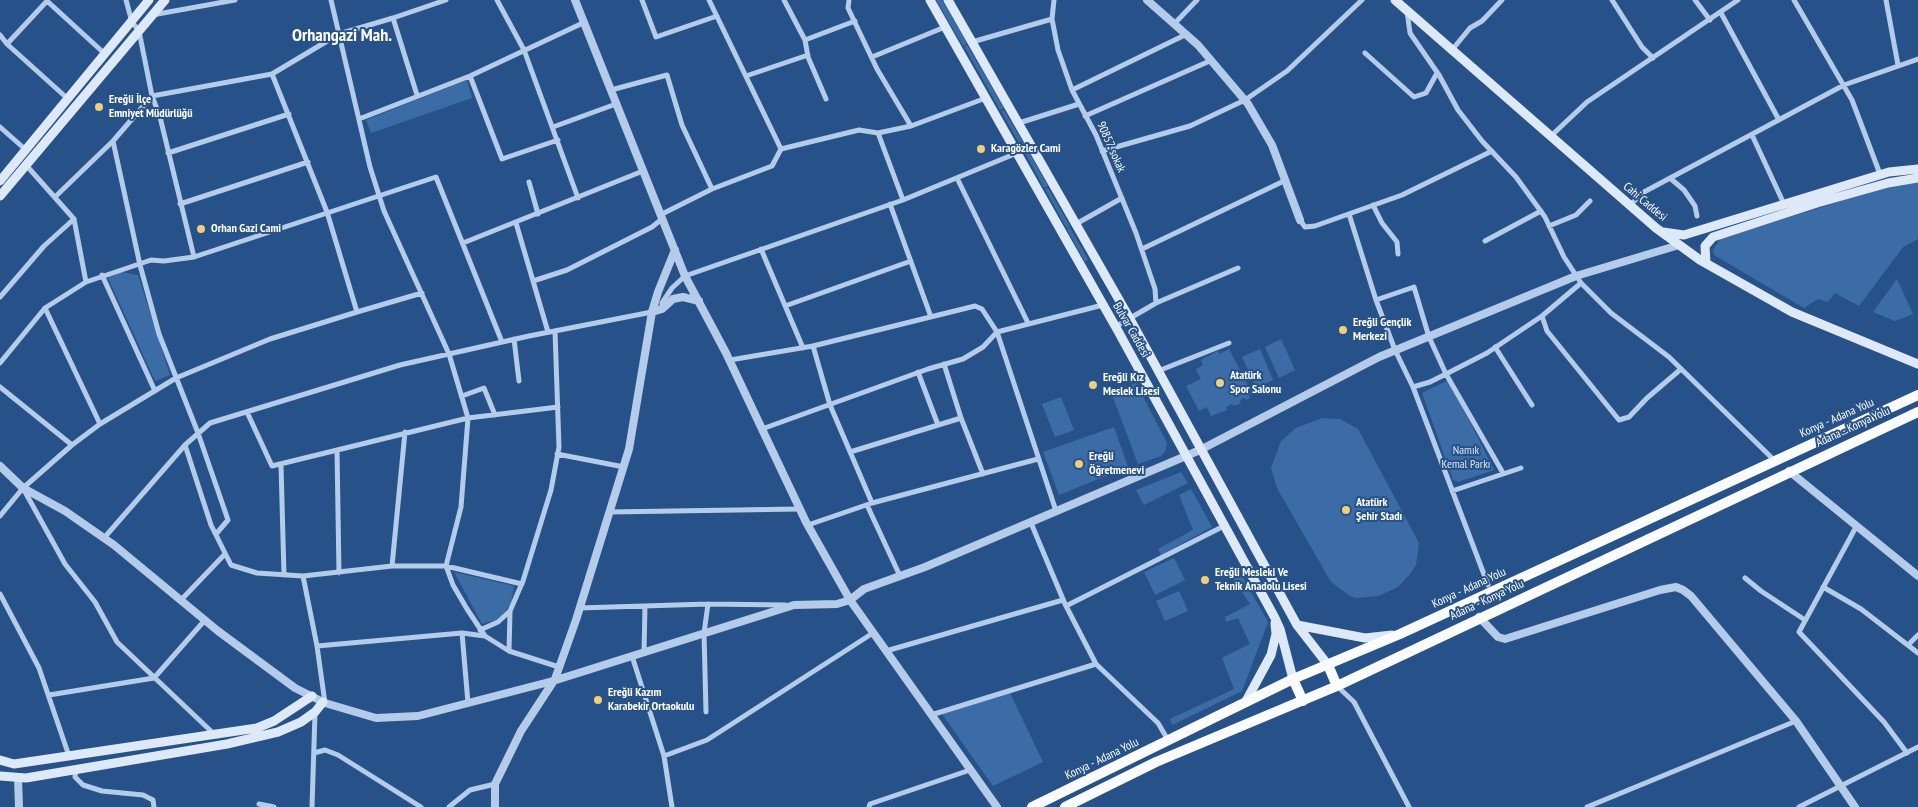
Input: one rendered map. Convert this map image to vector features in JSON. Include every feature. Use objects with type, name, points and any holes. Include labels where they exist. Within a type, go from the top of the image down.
[{"type":"highway","name":"Konya - Adana Yolu","points":[[1032,807],[1244,705],[1293,679],[1400,634],[1918,395]]},
{"type":"highway","name":"Adana - Konya Yolu","points":[[1065,807],[1156,762],[1337,686],[1479,617],[1918,412]]},
{"type":"highway","points":[[1328,665],[1337,686]]},
{"type":"highway","points":[[1293,679],[1303,701]]},
{"type":"main road","points":[[0,181],[149,0]]},
{"type":"main road","points":[[0,196],[165,0]]},
{"type":"main road","name":"Bulvar Caddesi","points":[[930,0],[1103,305],[1275,618],[1280,629],[1293,679]]},
{"type":"main road","points":[[948,0],[1130,319],[1297,625],[1328,665]]},
{"type":"main road","name":"Cahi Caddesi","points":[[1395,0],[1660,231],[1679,245],[1706,263],[1792,312],[1915,361]]},
{"type":"main road","points":[[1660,231],[1684,235],[1880,174],[1918,169]]},
{"type":"main road","points":[[1706,263],[1705,246],[1713,237],[1817,202],[1888,183],[1918,178]]},
{"type":"main road","points":[[1244,705],[1270,655],[1276,634],[1275,618]]},
{"type":"main road","points":[[1297,625],[1365,638],[1400,634]]},
{"type":"main road","points":[[0,760],[14,764],[257,728],[274,721],[312,696]]},
{"type":"main road","points":[[0,776],[18,778],[227,744],[278,732],[301,722],[324,703]]},
{"type":"street","points":[[126,0],[132,22],[139,31],[152,96],[160,117],[194,257]]},
{"type":"street","points":[[152,15],[236,0]]},
{"type":"street","points":[[331,0],[359,118],[384,211],[449,354],[468,418],[461,507],[446,566],[453,585],[485,636],[509,651],[559,667]]},
{"type":"street","points":[[55,197],[113,141],[152,96],[272,74],[339,34],[446,0]]},
{"type":"street","points":[[496,0],[524,50],[554,127],[578,198]]},
{"type":"street","points":[[575,0],[685,276],[730,360],[800,510],[850,600],[997,807]]},
{"type":"street","points":[[642,0],[656,37],[717,16]]},
{"type":"street","points":[[709,0],[781,149]]},
{"type":"street","points":[[784,0],[805,40],[808,55],[826,99]]},
{"type":"street","points":[[849,0],[848,8],[872,58],[911,126]]},
{"type":"street","name":"90857. sokak","points":[[1054,0],[1052,19],[1058,50],[1072,90],[1102,151],[1142,249],[1155,289],[1156,303]]},
{"type":"street","points":[[1147,0],[1187,34],[1212,60],[1245,100],[1272,144],[1300,220],[1305,227],[1315,226],[1402,195],[1492,151]]},
{"type":"street","points":[[1175,23],[1198,0]]},
{"type":"street","points":[[1102,151],[1190,126],[1245,100],[1288,71],[1362,0]]},
{"type":"street","points":[[1452,50],[1470,28],[1482,21],[1502,0]]},
{"type":"street","points":[[1612,0],[1642,47],[1653,58]]},
{"type":"street","points":[[1695,0],[1710,20]]},
{"type":"street","points":[[1551,136],[1587,102],[1738,0]]},
{"type":"street","points":[[1794,0],[1852,100],[1880,174]]},
{"type":"street","points":[[1886,0],[1898,65]]},
{"type":"street","points":[[8,44],[46,1],[104,54]]},
{"type":"street","points":[[1406,10],[1410,32],[1437,73],[1458,110],[1516,177],[1541,212],[1578,279],[1611,313],[1633,331],[1647,338],[1681,369],[1774,460]]},
{"type":"street","points":[[1721,13],[1779,120]]},
{"type":"street","points":[[393,18],[417,95]]},
{"type":"street","points":[[972,42],[1052,19]]},
{"type":"street","points":[[805,40],[855,21]]},
{"type":"street","points":[[359,118],[470,76],[585,22]]},
{"type":"street","points":[[872,58],[946,27]]},
{"type":"street","points":[[0,34],[8,44],[68,99]]},
{"type":"street","points":[[1072,90],[1187,34]]},
{"type":"street","points":[[1365,53],[1414,97],[1426,93],[1437,73]]},
{"type":"street","points":[[746,76],[808,55]]},
{"type":"street","points":[[1630,205],[1644,192],[1844,85],[1918,59]]},
{"type":"street","points":[[1086,116],[1212,60]]},
{"type":"street","points":[[272,74],[327,212],[357,312]]},
{"type":"street","points":[[611,90],[666,75],[682,125],[712,189]]},
{"type":"street","points":[[470,76],[502,159],[558,140]]},
{"type":"street","points":[[533,281],[566,270],[652,227],[661,217],[712,189],[772,166],[781,149],[858,130],[878,133],[911,126],[986,98]]},
{"type":"street","points":[[554,127],[616,104]]},
{"type":"street","points":[[1018,123],[1079,104]]},
{"type":"street","points":[[168,153],[289,114]]},
{"type":"street","points":[[0,127],[26,150]]},
{"type":"street","points":[[878,133],[903,200]]},
{"type":"street","points":[[1752,135],[1784,204]]},
{"type":"street","points":[[113,141],[140,265],[159,334],[198,433],[228,520],[216,534]]},
{"type":"street","points":[[662,309],[662,303],[672,288],[685,276],[903,200],[1017,153]]},
{"type":"street","points":[[180,204],[308,162]]},
{"type":"street","points":[[26,165],[74,219],[86,282]]},
{"type":"street","points":[[463,243],[643,171]]},
{"type":"street","points":[[0,363],[45,308],[86,282],[102,275],[140,265],[151,260],[164,261],[194,257],[436,177],[502,342]]},
{"type":"street","points":[[956,178],[1028,323]]},
{"type":"street","points":[[1670,178],[1684,190],[1695,206],[1697,216]]},
{"type":"street","points":[[1142,249],[1286,180]]},
{"type":"street","points":[[528,182],[538,214]]},
{"type":"street","points":[[1076,224],[1122,198]]},
{"type":"street","points":[[1549,226],[1576,215],[1590,201]]},
{"type":"street","points":[[890,204],[931,317]]},
{"type":"street","points":[[1373,206],[1382,223],[1397,242],[1398,254]]},
{"type":"street","points":[[1485,241],[1541,212]]},
{"type":"street","points":[[1348,214],[1376,300],[1395,350],[1413,387],[1488,585]]},
{"type":"street","points":[[0,297],[44,246],[74,219]]},
{"type":"street","points":[[516,223],[548,332]]},
{"type":"street","points":[[580,608],[708,604],[837,604],[850,600],[864,589],[1031,523],[1200,450],[1395,350],[1578,279],[1679,245]]},
{"type":"street","points":[[761,249],[803,348]]},
{"type":"street","points":[[495,807],[495,784],[521,731],[554,681],[580,608],[629,449],[652,312],[674,250]]},
{"type":"street","points":[[785,306],[911,261]]},
{"type":"street","points":[[1115,327],[1156,303],[1238,268]]},
{"type":"street","points":[[102,275],[155,391]]},
{"type":"street","points":[[1413,387],[1430,382],[1495,347],[1542,316],[1578,279]]},
{"type":"street","points":[[1376,300],[1414,287],[1429,337],[1446,374],[1503,473]]},
{"type":"street","points":[[0,516],[23,488],[72,445],[100,424],[176,378],[270,339],[422,293]]},
{"type":"street","points":[[104,538],[185,445],[210,423],[400,365],[555,330],[652,312],[662,309],[673,299],[683,297],[698,301]]},
{"type":"street","points":[[762,428],[830,406],[918,372],[974,353],[997,332],[1103,305]]},
{"type":"street","points":[[730,360],[813,346],[975,306],[982,309],[997,332],[1056,511]]},
{"type":"street","points":[[45,308],[100,424]]},
{"type":"street","points":[[1542,316],[1548,331],[1619,420],[1629,417],[1646,398],[1681,369]]},
{"type":"street","points":[[509,651],[510,611],[522,584],[551,490],[557,454],[558,406],[555,330]]},
{"type":"street","points":[[514,339],[520,381]]},
{"type":"street","points":[[1158,371],[1229,343]]},
{"type":"street","points":[[813,346],[830,406],[900,576]]},
{"type":"street","points":[[1495,347],[1532,405]]},
{"type":"street","points":[[944,364],[961,418],[983,474]]},
{"type":"street","points":[[918,372],[938,425]]},
{"type":"street","points":[[0,387],[72,445]]},
{"type":"street","points":[[462,396],[484,388],[495,414]]},
{"type":"street","points":[[247,412],[272,466],[468,418],[558,406]]},
{"type":"street","points":[[850,452],[961,418]]},
{"type":"street","points":[[392,566],[405,432]]},
{"type":"street","points":[[185,445],[216,534],[230,565],[257,573],[303,576],[339,574],[392,566],[446,566],[522,584]]},
{"type":"street","points":[[337,450],[339,574]]},
{"type":"street","points":[[557,454],[624,467]]},
{"type":"street","points":[[808,525],[870,504],[1038,459]]},
{"type":"street","points":[[281,465],[284,575]]},
{"type":"street","points":[[0,466],[23,488],[104,538],[205,620],[295,688],[324,703],[376,718],[418,716],[554,681],[794,605]]},
{"type":"street","points":[[1452,491],[1521,468]]},
{"type":"street","points":[[1789,471],[1918,576]]},
{"type":"street","points":[[23,488],[65,564],[95,602],[118,642],[214,734]]},
{"type":"street","points":[[609,512],[800,510]]},
{"type":"street","points":[[1031,523],[1064,603],[1096,664],[1158,723],[1168,740]]},
{"type":"street","points":[[886,651],[1064,603],[1224,526]]},
{"type":"street","points":[[1856,527],[1798,632],[1884,722],[1906,754]]},
{"type":"street","points":[[181,600],[225,554]]},
{"type":"street","points":[[303,576],[317,646],[324,703]]},
{"type":"street","points":[[1745,578],[1805,620]]},
{"type":"street","points":[[1479,617],[1498,637],[1505,640],[1660,590],[1676,587],[1691,596],[1796,721],[1855,807]]},
{"type":"street","points":[[1823,588],[1862,609],[1909,644],[1918,653]]},
{"type":"street","points":[[0,594],[40,668],[69,756]]},
{"type":"street","points":[[706,712],[704,632],[708,604]]},
{"type":"street","points":[[644,652],[645,606]]},
{"type":"street","points":[[480,630],[498,622],[510,611]]},
{"type":"street","points":[[49,695],[154,678],[205,620]]},
{"type":"street","points":[[317,646],[462,633],[485,636]]},
{"type":"street","points":[[462,633],[468,704]]},
{"type":"street","points":[[664,756],[706,740],[873,633]]},
{"type":"street","points":[[1909,644],[1918,635]]},
{"type":"street","points":[[632,656],[664,756],[672,807]]},
{"type":"street","points":[[932,715],[1096,664]]},
{"type":"street","points":[[1337,686],[1354,702],[1409,807]]},
{"type":"street","points":[[312,807],[315,712]]},
{"type":"street","points":[[1587,807],[1796,721]]},
{"type":"street","points":[[1799,807],[1918,747]]},
{"type":"street","points":[[314,753],[325,750],[338,756],[421,807]]},
{"type":"street","points":[[76,769],[74,777],[83,786],[102,791],[143,795],[153,800],[154,807]]},
{"type":"street","points":[[869,807],[870,804],[970,770]]},
{"type":"street","points":[[18,778],[19,807]]},
{"type":"street","points":[[449,807],[470,790],[495,784]]},
{"type":"street","points":[[259,804],[274,807]]},
{"type":"green space","points":[[936,0],[942,0],[967,43],[963,46]]},
{"type":"green space","points":[[967,45],[1004,108],[1000,110],[964,46]]},
{"type":"green space","points":[[467,80],[472,98],[371,133],[366,120]]},
{"type":"green space","points":[[1004,110],[1022,141],[1019,143],[1001,111]]},
{"type":"green space","points":[[1023,142],[1048,186],[1044,188],[1020,144]]},
{"type":"green space","points":[[1918,182],[1918,239],[1903,247],[1859,306],[1835,293],[1828,302],[1818,299],[1804,308],[1714,255],[1713,250],[1720,239],[1889,186]]},
{"type":"green space","points":[[1048,188],[1070,226],[1067,229],[1045,189]]},
{"type":"green space","points":[[1070,228],[1088,259],[1085,262],[1067,229]]},
{"type":"green space","points":[[121,272],[138,275],[170,375],[155,381],[108,278]]},
{"type":"green space","points":[[1897,279],[1913,314],[1895,321],[1873,312]]},
{"type":"green space","points":[[1281,339],[1295,370],[1279,378],[1265,347]]},
{"type":"green space","name":"Atatürk Spor Salonu","points":[[1229,349],[1252,393],[1249,395],[1250,398],[1246,400],[1244,398],[1240,400],[1241,403],[1234,406],[1232,404],[1226,407],[1227,410],[1211,416],[1207,407],[1199,411],[1186,386],[1201,379],[1196,369],[1203,365],[1201,360],[1218,351],[1220,354]]},
{"type":"green space","points":[[1260,349],[1273,380],[1256,388],[1242,357]]},
{"type":"green space","name":"Namık Kemal Parkı","points":[[1449,380],[1494,470],[1458,482],[1453,480],[1422,393]]},
{"type":"green space","points":[[1136,383],[1167,443],[1166,450],[1161,456],[1138,464],[1111,392]]},
{"type":"green space","points":[[1061,397],[1074,430],[1055,437],[1042,404]]},
{"type":"green space","name":"Atatürk Şehir Stadı","points":[[1322,418],[1340,419],[1358,429],[1419,543],[1416,565],[1410,574],[1398,587],[1378,596],[1356,598],[1350,596],[1331,582],[1277,488],[1271,468],[1281,441],[1296,428]]},
{"type":"green space","points":[[1114,427],[1128,467],[1059,495],[1043,452]]},
{"type":"green space","points":[[1181,472],[1188,483],[1144,505],[1136,490]]},
{"type":"green space","points":[[1191,489],[1212,527],[1161,555],[1158,549],[1193,530],[1179,495]]},
{"type":"green space","points":[[1174,558],[1185,580],[1155,595],[1144,572]]},
{"type":"green space","points":[[1238,569],[1268,622],[1242,691],[1172,725],[1170,719],[1234,689],[1222,658],[1250,644],[1238,618],[1226,622],[1225,617],[1250,604],[1229,573]]},
{"type":"green space","points":[[454,572],[514,586],[511,603],[496,620],[482,624]]},
{"type":"green space","points":[[1179,591],[1188,611],[1165,621],[1156,601]]},
{"type":"green space","points":[[1010,693],[1043,762],[993,786],[942,714]]},
{"type":"place","name":"Ereğli İlçe Emniyet Müdürlüğü","points":[[99,107]]},
{"type":"place","name":"Karagözler Cami","points":[[981,149]]},
{"type":"place","name":"Orhan Gazi Cami","points":[[201,229]]},
{"type":"place","name":"Ereğli Gençlik Merkezi","points":[[1343,330]]},
{"type":"place","name":"Atatürk Spor Salonu","points":[[1220,383]]},
{"type":"place","name":"Ereğli Kız Meslek Lisesi","points":[[1093,385]]},
{"type":"place","name":"Ereğli Öğretmenevi","points":[[1079,464]]},
{"type":"place","name":"Atatürk Şehir Stadı","points":[[1346,510]]},
{"type":"place","name":"Ereğli Mesleki Ve Teknik Anadolu Lisesi","points":[[1205,580]]},
{"type":"place","name":"Ereğli Kazım Karabekir Ortaokulu","points":[[598,700]]},
{"type":"district","name":"Orhangazi Mah.","points":[[342,36]]}]
